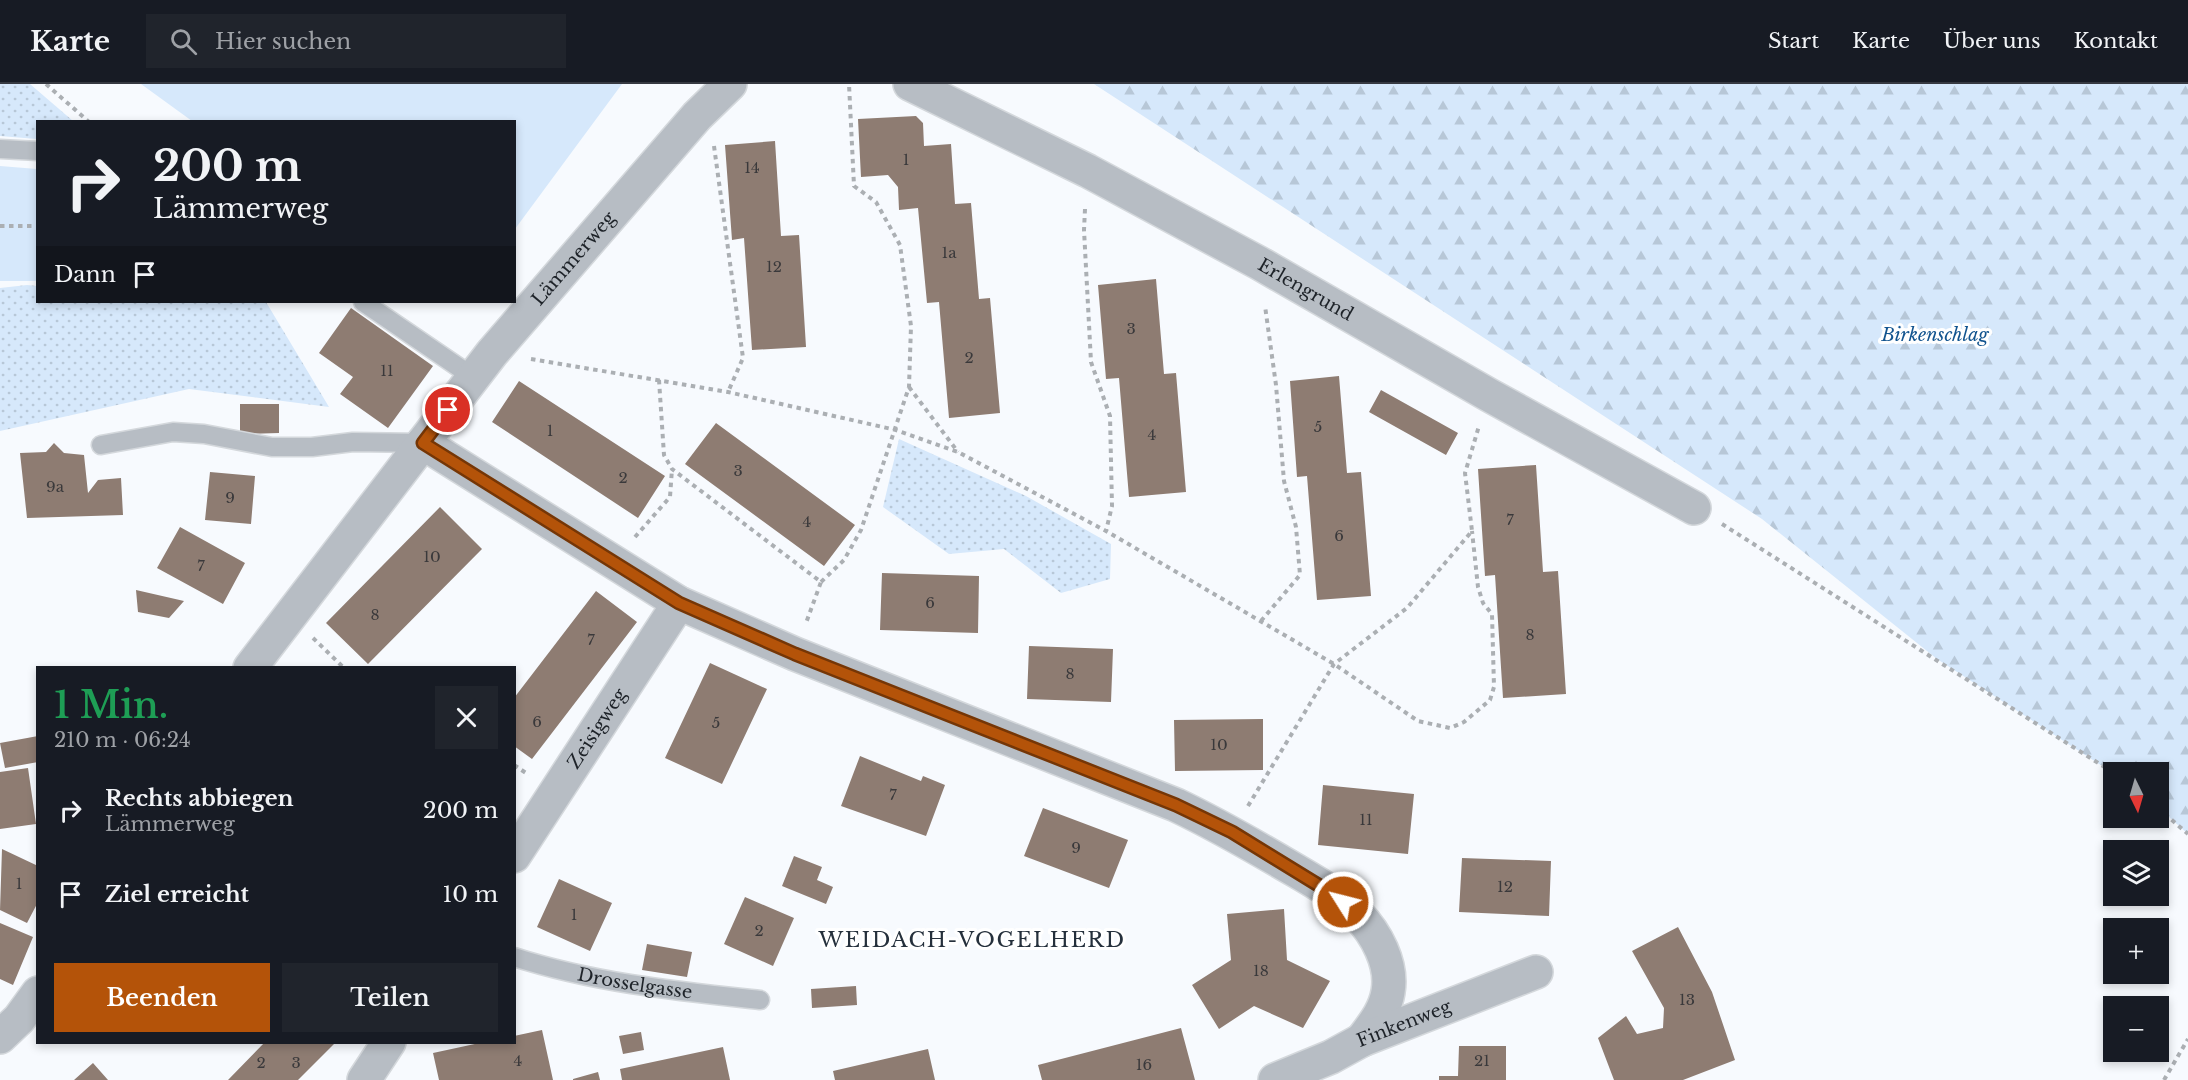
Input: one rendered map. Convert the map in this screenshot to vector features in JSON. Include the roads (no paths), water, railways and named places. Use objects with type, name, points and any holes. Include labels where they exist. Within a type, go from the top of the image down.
[{"type":"street","name":"Lämmerweg","points":[[252,666],[483,365],[697,116],[730,84]]},
{"type":"street","name":"Erlengrund","points":[[910,84],[1088,171],[1259,262],[1489,395],[1694,508]]},
{"type":"street","points":[[423,443],[679,603],[795,654],[1099,773],[1232,832],[1328,891],[1357,914],[1377,939],[1388,966],[1389,992],[1382,1013],[1362,1040]]},
{"type":"street","name":"Zeisigweg","points":[[516,853],[679,603]]},
{"type":"street","name":"Finkenweg","points":[[1275,1080],[1331,1057],[1362,1040],[1536,972]]},
{"type":"street","points":[[0,1037],[19,1019],[36,996]]},
{"type":"street","points":[[364,1080],[388,1044]]},
{"type":"lane","points":[[0,148],[36,151]]},
{"type":"lane","points":[[365,303],[483,365]]},
{"type":"lane","points":[[101,445],[173,432],[204,434],[272,447],[312,447],[353,442],[423,443]]},
{"type":"lane","name":"Drosselgasse","points":[[516,958],[560,971],[634,986],[760,1000]]},
{"type":"district","name":"WEIDACH-VOGELHERD","points":[[972,940]]},
{"type":"park label","name":"Birkenschlag","points":[[1935,335]]}]
